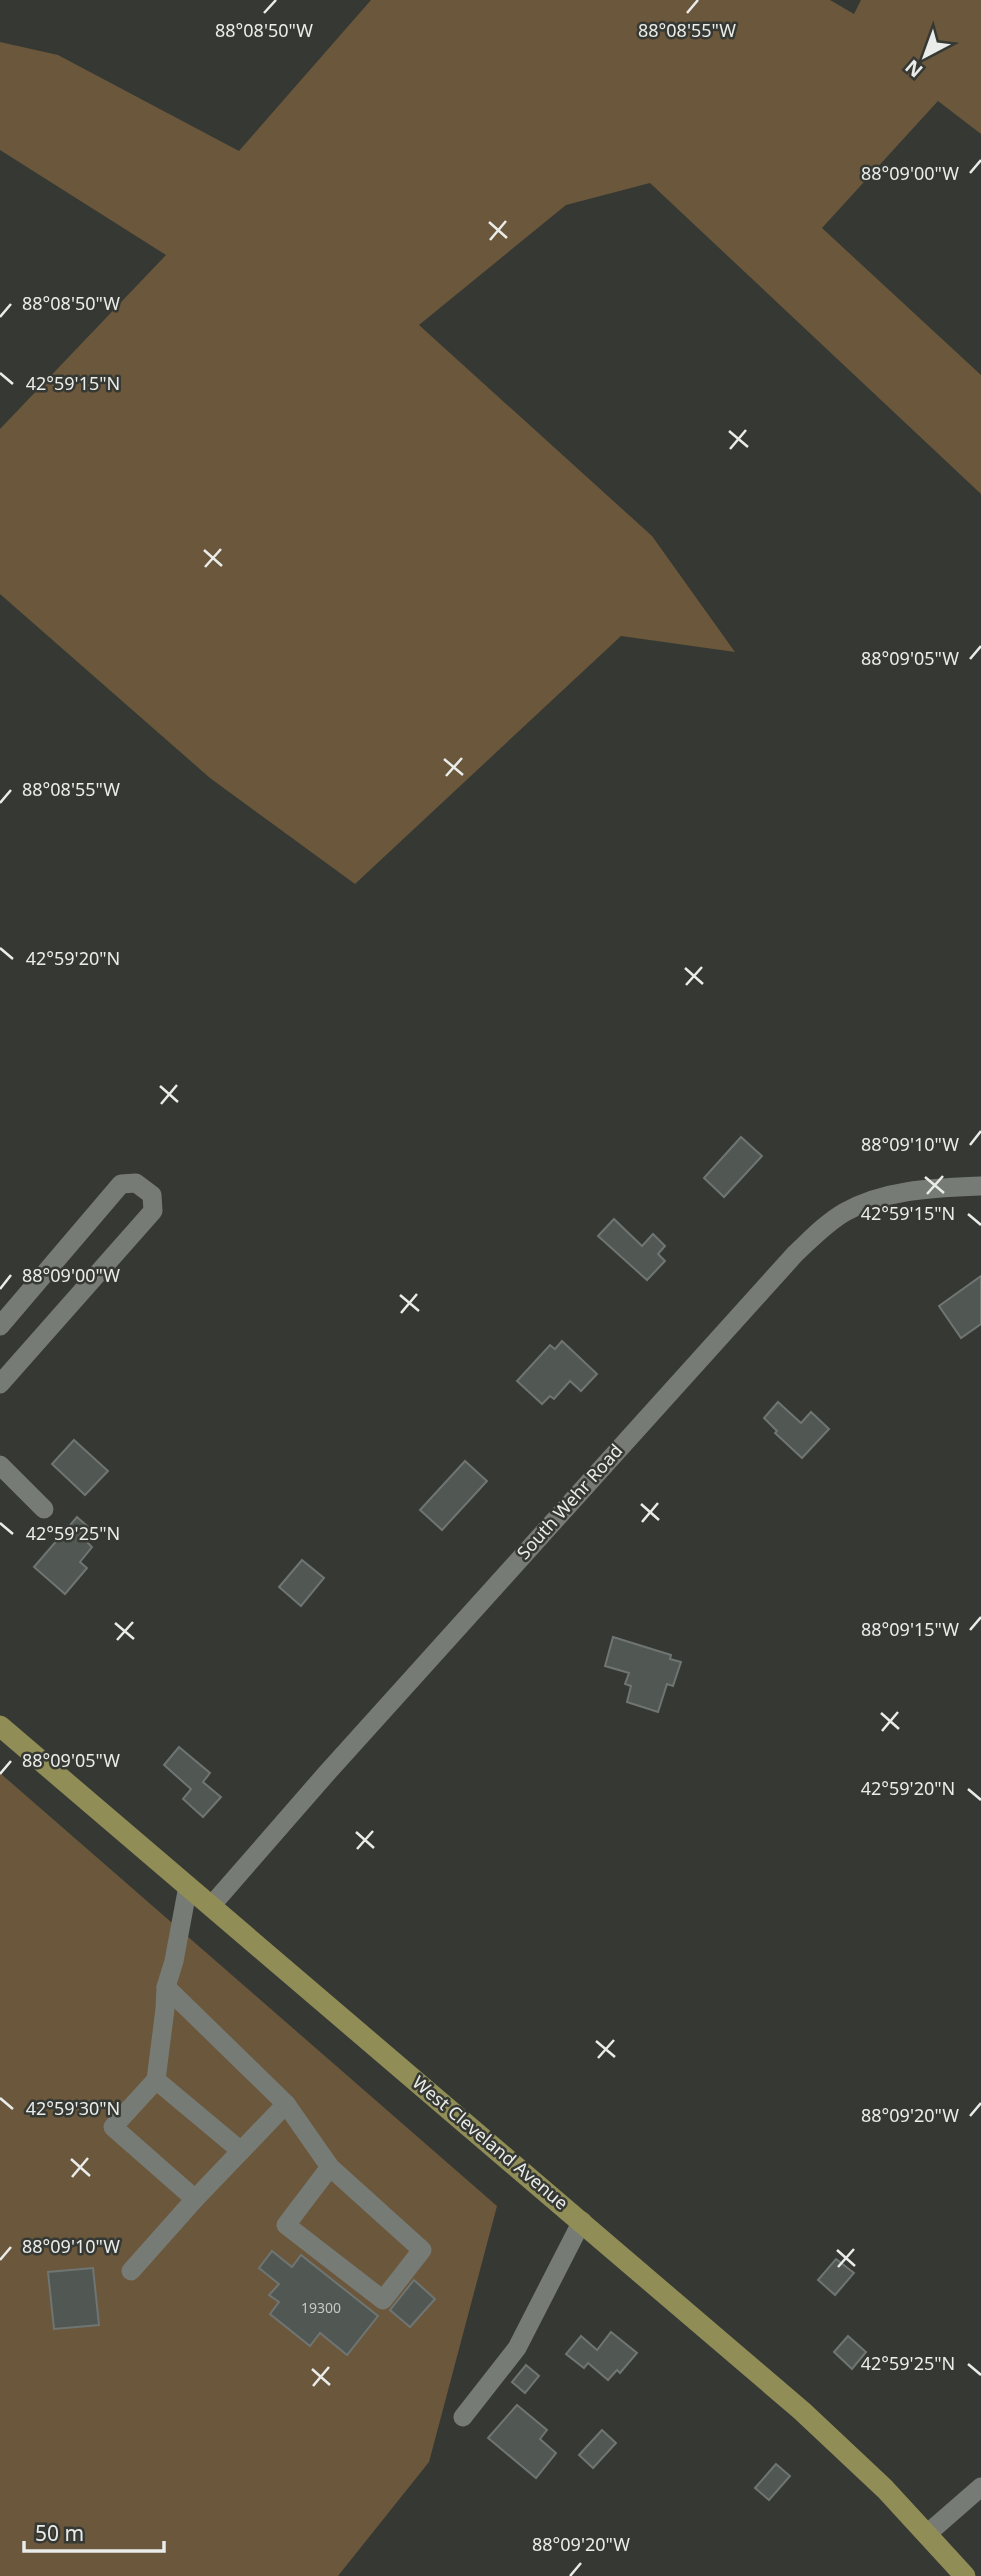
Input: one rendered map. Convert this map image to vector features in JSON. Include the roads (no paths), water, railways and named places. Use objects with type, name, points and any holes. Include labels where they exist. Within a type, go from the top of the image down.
[{"type":"main road","name":"West Cleveland Avenue","points":[[0,1726],[802,2410],[885,2489],[965,2576]]},
{"type":"street","points":[[0,1325],[121,1184],[136,1183],[152,1195],[153,1211],[0,1384]]},
{"type":"street","name":"South Wehr Road","points":[[211,1906],[335,1764],[795,1254],[845,1212],[875,1199],[911,1191],[981,1186]]},
{"type":"street","points":[[0,1465],[44,1509]]},
{"type":"street","points":[[188,1886],[174,1961],[166,1987],[156,2080],[113,2127],[195,2199]]},
{"type":"street","points":[[166,1987],[286,2104],[330,2167],[422,2250],[383,2300],[286,2225],[330,2167]]},
{"type":"street","points":[[156,2080],[241,2151]]},
{"type":"street","points":[[131,2271],[286,2104]]},
{"type":"street","points":[[464,2417],[517,2348],[582,2221]]},
{"type":"street","points":[[927,2533],[981,2487]]}]
